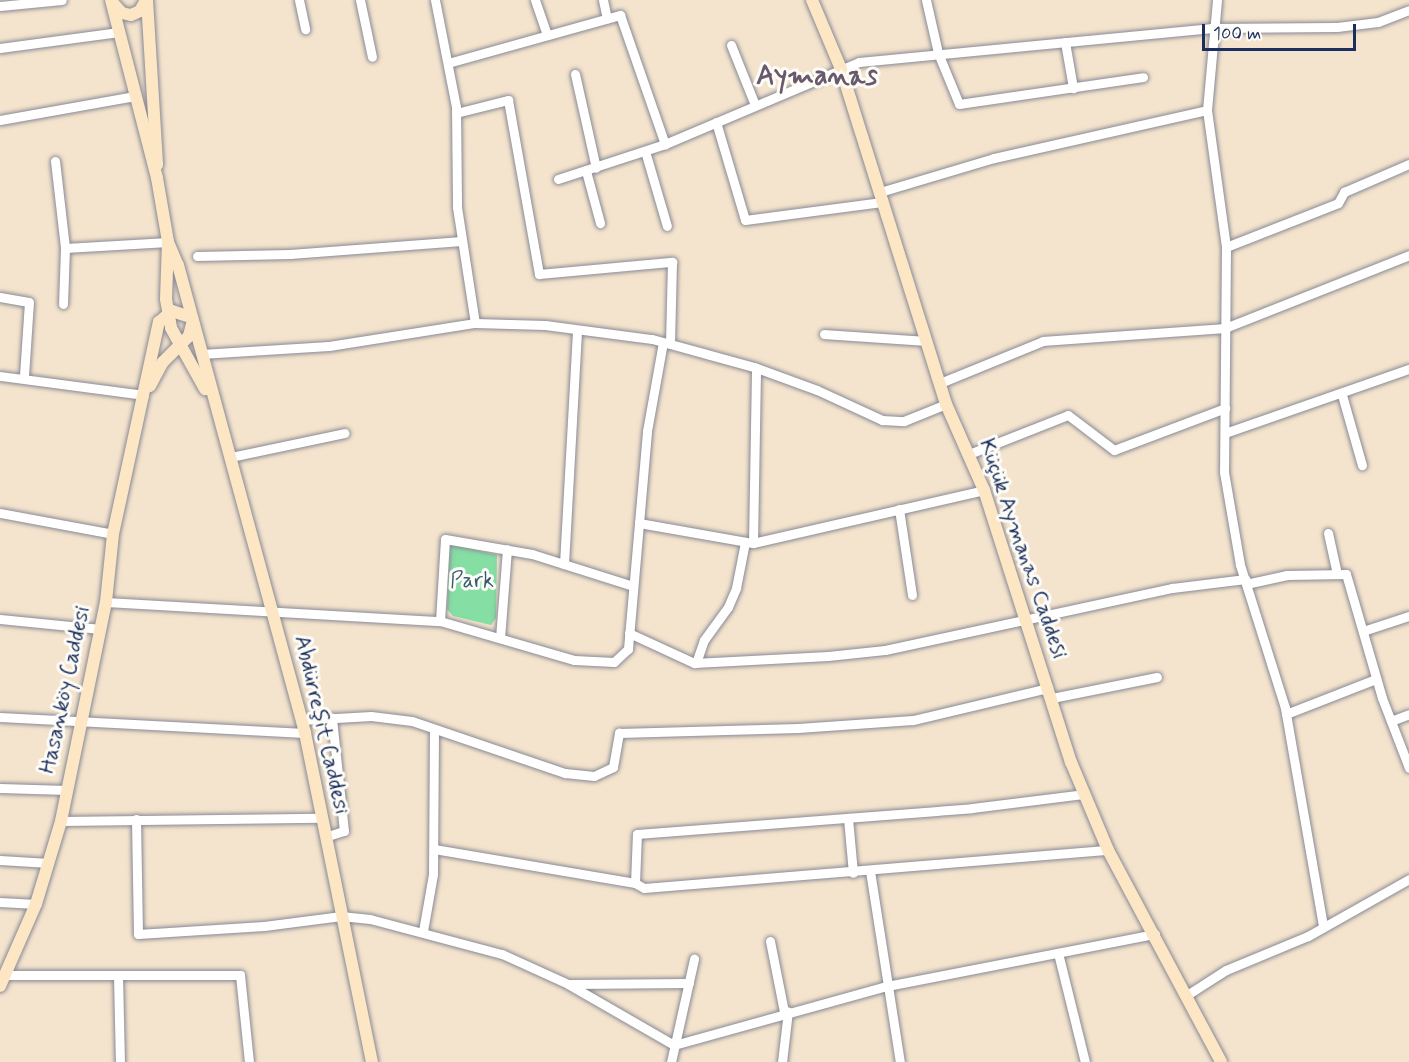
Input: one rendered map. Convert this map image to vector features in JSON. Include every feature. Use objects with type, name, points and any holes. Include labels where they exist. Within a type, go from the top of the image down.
[{"type":"street","points":[[0,6],[62,0]]},
{"type":"street","name":"Abdürreşit Caddesi","points":[[111,1],[122,13],[131,15],[140,11],[146,0]]},
{"type":"street","name":"Abdürreşit Caddesi","points":[[146,0],[157,127],[157,178]]},
{"type":"street","points":[[299,0],[305,29]]},
{"type":"street","points":[[360,0],[372,57]]},
{"type":"street","points":[[435,0],[456,113],[458,207],[475,323]]},
{"type":"street","points":[[535,0],[547,35]]},
{"type":"street","points":[[603,0],[606,19]]},
{"type":"street","name":"Küçük Aymanas Caddesi","points":[[812,0],[841,69],[946,404],[984,490],[1085,794],[1108,850],[1187,994],[1221,1062]]},
{"type":"street","points":[[926,0],[938,53],[959,104],[1143,77]]},
{"type":"street","points":[[1217,0],[1212,28],[1207,110],[1226,247],[1224,472],[1245,581],[1286,714],[1323,926]]},
{"type":"street","name":"Abdürreşit Caddesi","points":[[111,1],[157,178],[168,242],[231,457],[305,733],[372,1062]]},
{"type":"street","points":[[558,179],[665,144],[859,62],[1212,28],[1337,27],[1378,22],[1409,10]]},
{"type":"street","points":[[448,63],[620,15],[665,144]]},
{"type":"street","points":[[0,48],[119,32]]},
{"type":"street","points":[[1065,42],[1073,88]]},
{"type":"street","points":[[731,45],[755,105]]},
{"type":"street","points":[[575,74],[596,168]]},
{"type":"street","points":[[0,120],[135,96]]},
{"type":"street","points":[[106,602],[440,621],[574,660],[614,662],[628,649],[647,431],[666,343],[672,262],[539,274],[508,100],[456,113]]},
{"type":"street","points":[[716,123],[745,220],[881,197],[994,158],[1207,110]]},
{"type":"street","points":[[645,151],[667,226]]},
{"type":"street","points":[[55,161],[65,248],[63,304]]},
{"type":"street","points":[[1226,247],[1338,203],[1344,192],[1409,164]]},
{"type":"street","points":[[586,171],[600,223]]},
{"type":"street","points":[[197,256],[290,254],[462,241]]},
{"type":"street","points":[[65,248],[168,242]]},
{"type":"street","name":"Abdürreşit Caddesi","points":[[168,242],[163,317],[214,402]]},
{"type":"street","points":[[940,383],[1043,340],[1225,328],[1409,255]]},
{"type":"street","points":[[0,297],[29,302],[24,376]]},
{"type":"street","points":[[163,317],[185,313],[191,320]]},
{"type":"street","name":"Hasanköy Caddesi","points":[[2,981],[36,904],[61,821],[106,602],[113,534],[163,317]]},
{"type":"street","name":"Hasanköy Caddesi","points":[[144,395],[163,362],[189,336],[191,320]]},
{"type":"street","points":[[201,354],[329,346],[475,323],[545,325],[666,343],[756,368],[817,390],[882,420],[903,422],[946,404]]},
{"type":"street","points":[[564,564],[577,330]]},
{"type":"street","points":[[824,334],[926,341]]},
{"type":"street","points":[[163,362],[178,359],[194,366]]},
{"type":"street","points":[[696,663],[704,640],[728,607],[749,543],[756,368]]},
{"type":"street","points":[[1225,433],[1342,395],[1409,369]]},
{"type":"street","points":[[0,376],[24,376],[144,395]]},
{"type":"street","points":[[1342,395],[1362,465]]},
{"type":"street","points":[[969,454],[1068,415],[1114,450],[1225,408]]},
{"type":"street","points":[[231,457],[345,433]]},
{"type":"street","points":[[639,523],[749,543],[984,490]]},
{"type":"street","points":[[899,509],[912,595]]},
{"type":"street","points":[[0,513],[113,534]]},
{"type":"street","points":[[1328,533],[1336,574]]},
{"type":"street","points":[[440,621],[445,539],[507,549],[633,586]]},
{"type":"street","points":[[500,638],[507,549]]},
{"type":"street","points":[[629,633],[696,663],[885,650],[1028,621],[1172,588],[1287,575],[1346,574],[1376,679],[1409,768]]},
{"type":"street","points":[[1363,631],[1409,616]]},
{"type":"street","points":[[0,619],[101,629]]},
{"type":"street","points":[[301,720],[402,719],[565,773],[594,776],[613,767],[619,733],[798,728],[913,720],[1050,693],[1157,677]]},
{"type":"street","points":[[1286,714],[1376,679]]},
{"type":"street","points":[[1391,721],[1409,714]]},
{"type":"street","points":[[0,717],[305,733]]},
{"type":"street","points":[[325,837],[344,831],[332,718]]},
{"type":"street","points":[[423,931],[434,849],[434,729]]},
{"type":"street","points":[[0,788],[67,790]]},
{"type":"street","points":[[635,883],[637,834],[848,818],[1085,794]]},
{"type":"street","points":[[61,821],[321,818]]},
{"type":"street","points":[[848,818],[853,873]]},
{"type":"street","points":[[136,819],[138,934],[264,926],[341,916],[423,931],[502,954],[568,984],[674,1045],[786,1011],[887,986],[1155,934]]},
{"type":"street","points":[[434,849],[635,883],[644,888],[853,873],[1108,850]]},
{"type":"street","points":[[0,860],[49,863]]},
{"type":"street","points":[[870,871],[900,1062]]},
{"type":"street","points":[[1187,994],[1226,970],[1308,936],[1409,879]]},
{"type":"street","points":[[0,902],[36,904]]},
{"type":"street","points":[[770,941],[786,1011],[782,1062]]},
{"type":"street","points":[[1058,953],[1085,1062]]},
{"type":"street","points":[[671,1062],[694,959]]},
{"type":"street","points":[[2,981],[118,976],[240,975],[249,1062]]},
{"type":"street","points":[[118,976],[120,1062]]},
{"type":"street","points":[[568,984],[689,982]]},
{"type":"green space","name":"Park","points":[[450,544],[497,555],[496,618],[491,625],[453,616],[447,609]]},
{"type":"district","name":"Aymanas","points":[[817,77]]}]
